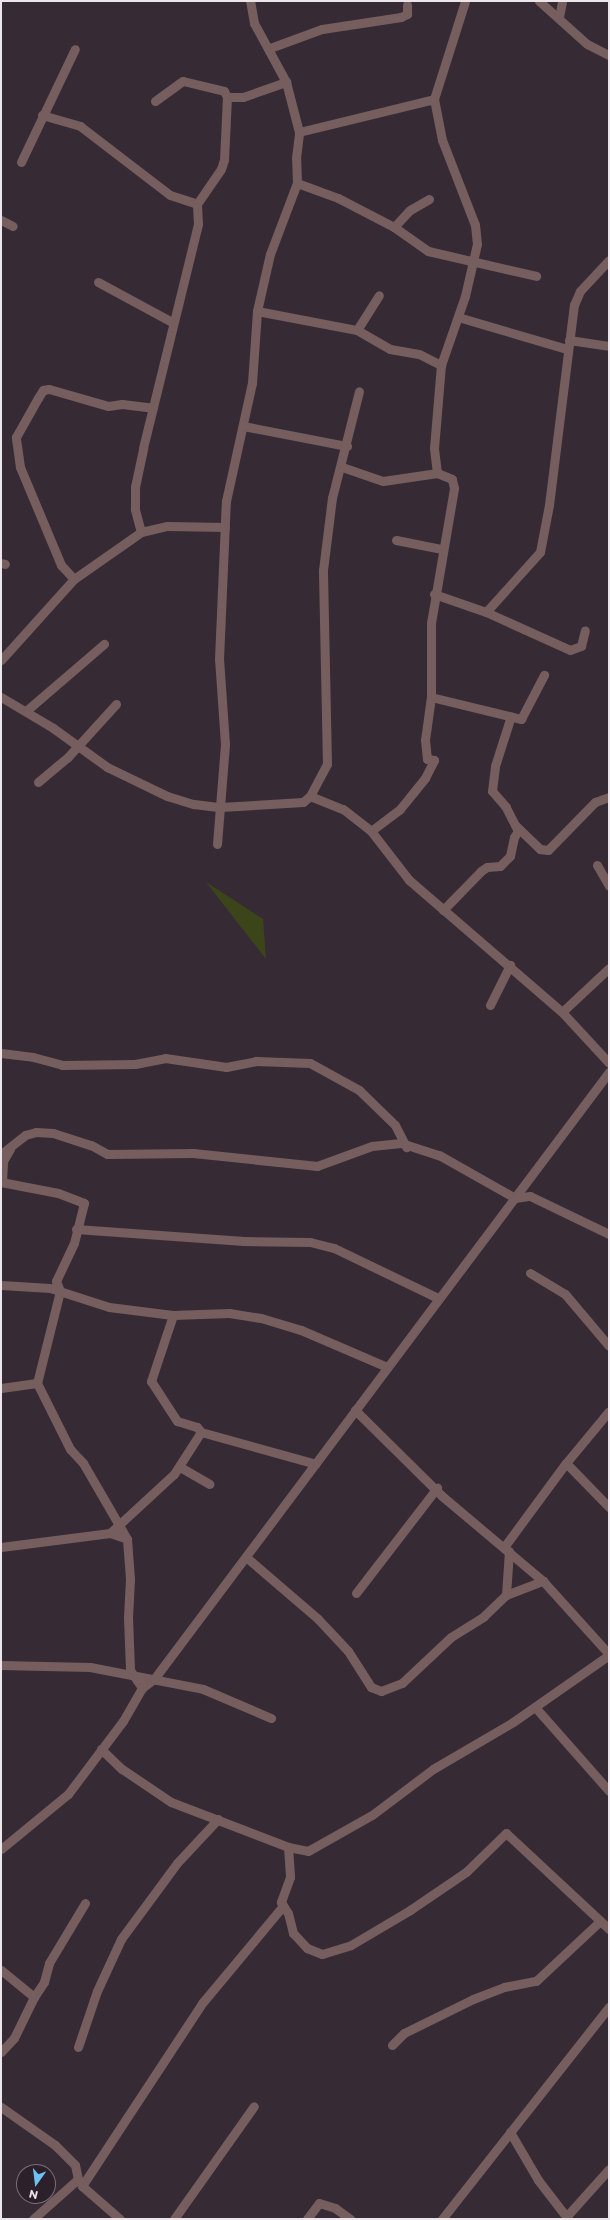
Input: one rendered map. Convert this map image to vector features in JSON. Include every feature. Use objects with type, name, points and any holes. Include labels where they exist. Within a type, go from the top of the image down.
[{"type":"street","points":[[217,844],[225,744],[219,659],[225,527],[234,458],[243,426],[252,383],[257,311],[270,254],[297,183],[296,158],[299,132],[286,82],[270,48],[254,24],[250,1]]},
{"type":"street","points":[[437,474],[434,448],[441,365],[458,316],[474,262],[476,230],[442,140],[434,100],[465,1]]},
{"type":"street","points":[[539,1],[559,17],[587,44],[609,56]]},
{"type":"street","points":[[559,17],[562,1]]},
{"type":"street","points":[[270,48],[322,29],[401,18],[406,14],[406,5]]},
{"type":"street","points":[[21,162],[42,115],[75,49]]},
{"type":"street","points":[[141,532],[135,509],[135,487],[172,322],[198,224],[197,204],[221,169],[224,160],[227,97],[224,91],[183,81],[155,101]]},
{"type":"street","points":[[227,97],[243,97],[286,82]]},
{"type":"street","points":[[299,132],[434,100]]},
{"type":"street","points":[[42,115],[80,126],[170,196],[197,204]]},
{"type":"street","points":[[297,183],[338,198],[394,227],[428,252],[536,276]]},
{"type":"street","points":[[394,227],[410,210],[429,199]]},
{"type":"street","points":[[1,220],[13,226]]},
{"type":"street","points":[[486,612],[540,552],[549,506],[574,304],[580,291],[609,260]]},
{"type":"street","points":[[98,282],[172,322]]},
{"type":"street","points":[[357,330],[379,295]]},
{"type":"street","points":[[257,311],[357,330],[390,349],[419,354],[441,365]]},
{"type":"street","points":[[458,316],[568,345],[609,346]]},
{"type":"street","points":[[74,579],[61,566],[20,467],[16,438],[43,390],[48,389],[108,406],[122,404],[153,408]]},
{"type":"street","points":[[1,697],[26,711],[107,767],[167,796],[194,804],[220,807],[303,802],[310,796],[327,764],[323,570],[332,498],[342,467],[359,391]]},
{"type":"street","points":[[243,426],[347,446]]},
{"type":"street","points":[[342,467],[383,481],[437,474],[452,479],[454,488],[434,594],[431,697],[425,740],[427,759],[434,760],[431,769],[400,809],[371,831]]},
{"type":"street","points":[[1,660],[74,579],[141,532],[167,526],[225,527]]},
{"type":"street","points":[[396,540],[442,549]]},
{"type":"street","points":[[434,594],[486,612],[570,650],[581,646],[585,630]]},
{"type":"street","points":[[26,711],[104,644]]},
{"type":"street","points":[[431,697],[521,719],[544,676]]},
{"type":"street","points":[[38,782],[78,746],[116,704]]},
{"type":"street","points":[[443,910],[487,866],[507,862],[518,831],[504,803],[492,791],[495,766],[511,716]]},
{"type":"street","points":[[310,796],[343,809],[371,831],[409,880],[510,965],[562,1012],[609,1063]]},
{"type":"street","points":[[513,822],[540,849],[548,850],[595,802],[609,797]]},
{"type":"street","points":[[597,865],[609,886]]},
{"type":"street","points":[[490,1005],[510,965]]},
{"type":"street","points":[[562,1012],[609,968]]},
{"type":"street","points":[[1,1053],[34,1057],[62,1065],[135,1064],[165,1058],[226,1066],[256,1061],[310,1063],[359,1090],[395,1125],[406,1147]]},
{"type":"street","points":[[1,1845],[68,1794],[123,1721],[142,1688],[154,1679],[316,1464],[438,1298],[609,1072]]},
{"type":"street","points":[[1,1154],[14,1142],[36,1132],[53,1133],[91,1145],[107,1154],[193,1153],[317,1166],[372,1146],[401,1143],[406,1147],[439,1155],[515,1198],[530,1196],[609,1234]]},
{"type":"street","points":[[14,1142],[3,1161],[2,1182],[82,1200],[84,1206],[76,1229],[74,1243],[56,1281],[60,1291],[37,1383],[70,1449],[83,1463],[121,1526],[127,1539],[130,1578],[128,1645],[132,1676],[142,1688]]},
{"type":"street","points":[[76,1229],[244,1241],[310,1242],[334,1248],[438,1298]]},
{"type":"street","points":[[530,1273],[565,1294],[609,1346]]},
{"type":"street","points":[[1,1285],[32,1286],[60,1291],[109,1307],[173,1315],[229,1313],[261,1318],[301,1330],[387,1367]]},
{"type":"street","points":[[173,1315],[151,1381],[177,1421],[187,1423],[201,1432],[316,1464]]},
{"type":"street","points":[[1,1388],[37,1383]]},
{"type":"street","points":[[101,1749],[122,1769],[165,1798],[288,1847],[300,1851],[308,1851],[348,1831],[432,1769],[536,1706],[609,1654],[543,1581],[391,1448],[355,1410]]},
{"type":"street","points":[[506,1595],[507,1549],[566,1463],[609,1411]]},
{"type":"street","points":[[1,1547],[110,1533],[121,1526],[180,1467],[201,1432]]},
{"type":"street","points":[[566,1463],[609,1507]]},
{"type":"street","points":[[180,1467],[209,1484]]},
{"type":"street","points":[[356,1593],[437,1488]]},
{"type":"street","points":[[110,1533],[127,1539]]},
{"type":"street","points":[[246,1557],[318,1619],[348,1651],[371,1687],[381,1691],[402,1683],[451,1637],[484,1616],[506,1595],[543,1581]]},
{"type":"street","points":[[1,1665],[90,1668],[154,1679],[203,1689],[271,1718]]},
{"type":"street","points":[[536,1706],[609,1791]]},
{"type":"street","points":[[78,2048],[97,1991],[121,1939],[177,1863],[218,1819]]},
{"type":"street","points":[[288,1847],[290,1877],[281,1896],[283,1906],[288,1913],[292,1933],[307,1948],[322,1954],[345,1947],[466,1872],[506,1833],[599,1922],[609,1929]]},
{"type":"street","points":[[289,1859],[300,1851]]},
{"type":"street","points":[[1,2052],[14,2038],[34,1997],[44,1982],[49,1963],[85,1903]]},
{"type":"street","points":[[33,2219],[80,2182],[203,2002],[283,1906]]},
{"type":"street","points":[[392,2045],[404,2033],[473,1999],[504,1987],[536,1981],[599,1922]]},
{"type":"street","points":[[1,1970],[34,1997]]},
{"type":"street","points":[[442,2219],[609,2007]]},
{"type":"street","points":[[1,2106],[55,2145],[75,2165],[80,2182],[120,2219]]},
{"type":"street","points":[[174,2219],[254,2106]]},
{"type":"street","points":[[510,2132],[538,2180],[567,2218],[609,2169]]},
{"type":"street","points":[[307,2219],[319,2203],[335,2208],[350,2219]]},
{"type":"green space","points":[[206,882],[263,919],[266,959]]}]
